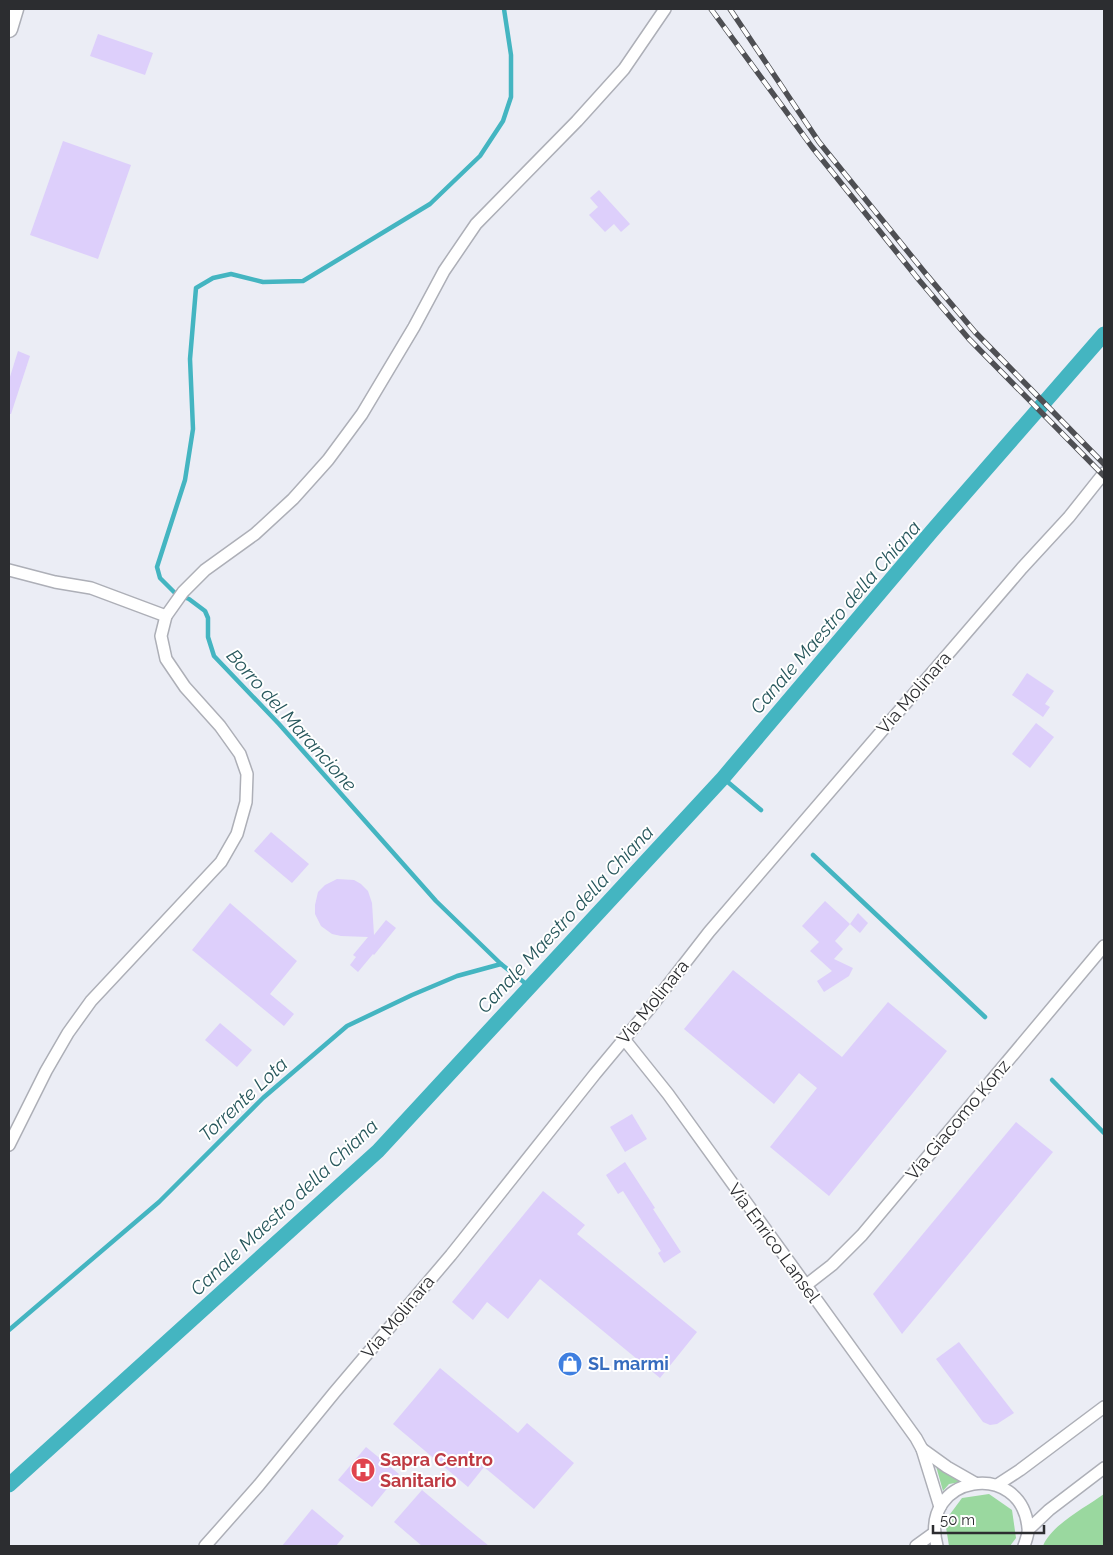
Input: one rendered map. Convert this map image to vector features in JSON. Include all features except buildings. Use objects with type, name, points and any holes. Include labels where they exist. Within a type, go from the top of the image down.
[{"type":"main road","points":[[9,29],[15,9]]},
{"type":"street","points":[[9,1146],[68,1033],[91,1001],[221,862],[237,834],[246,802],[247,774],[240,754],[220,726],[185,687],[166,659],[161,636],[166,616],[183,592],[199,576],[254,534],[293,499],[328,460],[362,414],[414,327],[444,271],[476,224],[577,121],[624,69],[665,9]]},
{"type":"street","name":"Via Molinara","points":[[209,1544],[451,1255],[709,932],[1022,568],[1069,517],[1104,473]]},
{"type":"street","points":[[9,570],[55,582],[91,588],[166,616]]},
{"type":"street","name":"Via Giacomo Konz","points":[[805,1286],[832,1265],[862,1234],[1104,946]]},
{"type":"street","name":"Via Enrico Lansel","points":[[624,1039],[668,1094],[916,1438],[922,1449],[940,1507]]},
{"type":"street","points":[[997,1485],[1104,1407]]},
{"type":"street","name":"Via Enrico Lansel","points":[[922,1449],[974,1483]]},
{"type":"street","points":[[1029,1529],[1049,1510],[1104,1468]]},
{"type":"street","points":[[938,1546],[934,1533],[940,1507],[954,1491],[974,1483],[997,1485],[1013,1495],[1025,1511],[1029,1529],[1024,1546]]},
{"type":"street","points":[[916,1546],[934,1533]]},
{"type":"green space","points":[[936,1466],[961,1482],[949,1484],[943,1491]]},
{"type":"green space","points":[[989,1494],[1012,1510],[1016,1538],[1010,1546],[949,1546],[945,1521],[962,1498]]},
{"type":"green space","points":[[1104,1494],[1104,1546],[1043,1546],[1047,1538],[1061,1524]]},
{"type":"waterway","name":"Borro del Marancione","points":[[501,964],[436,901],[279,724],[214,656],[208,637],[208,618],[205,611],[189,599],[176,594],[160,578],[157,567],[185,480],[193,429],[190,359],[196,288],[213,278],[231,274],[263,282],[303,281],[430,204],[480,156],[503,121],[511,97],[511,55],[504,9]]},
{"type":"waterway","name":"Canale Maestro della Chiana","points":[[9,1485],[378,1151],[723,778],[932,531],[1104,334]]},
{"type":"waterway","points":[[723,778],[761,810]]},
{"type":"waterway","points":[[813,855],[985,1017]]},
{"type":"waterway","name":"Torrente Lota","points":[[9,1330],[159,1202],[263,1098],[347,1026],[457,976],[501,964],[530,987]]},
{"type":"waterway","points":[[1052,1080],[1104,1133]]},
{"type":"railway","points":[[711,9],[812,147],[919,280],[969,339],[1104,476]]},
{"type":"railway","points":[[730,9],[819,142],[926,274],[975,332],[1104,464]]},
{"type":"place","name":"SL marmi","points":[[570,1364]]},
{"type":"place","name":"Sapra Centro Sanitario","points":[[363,1470]]}]
